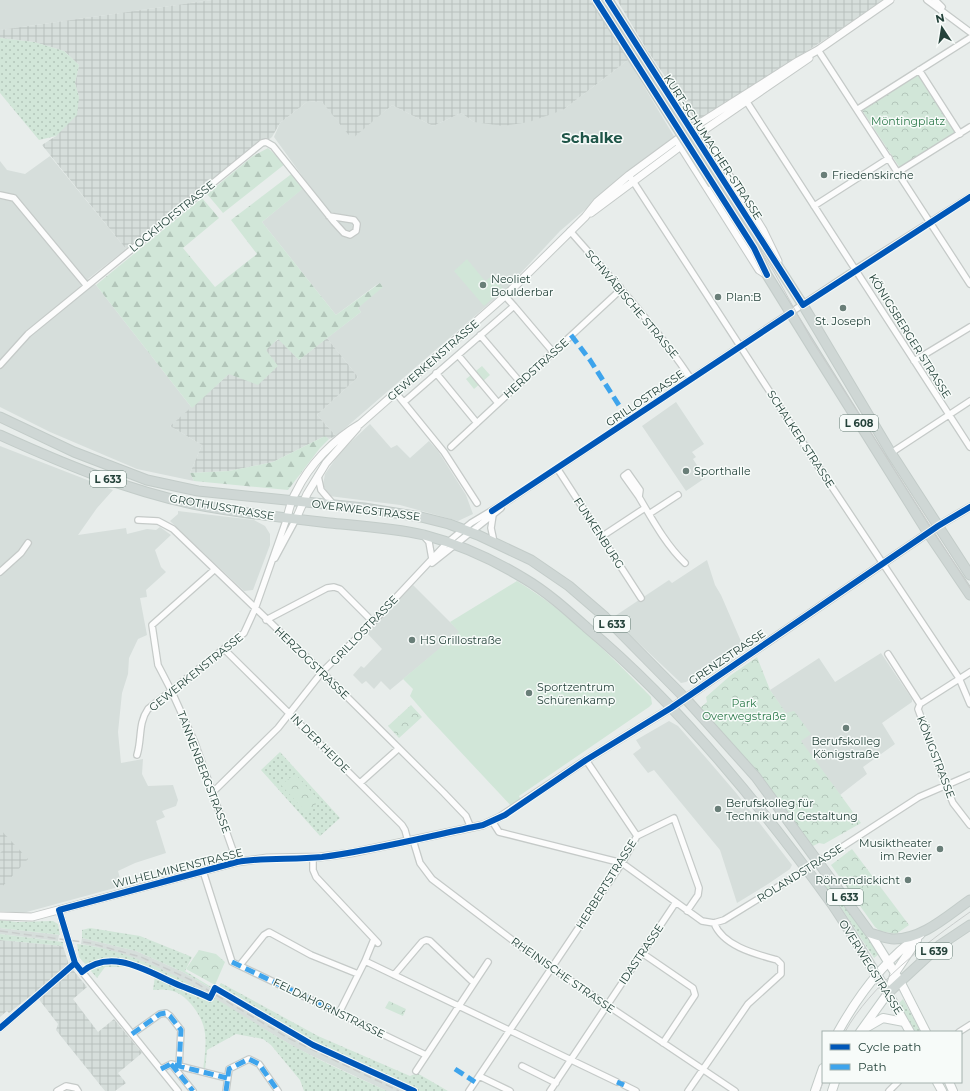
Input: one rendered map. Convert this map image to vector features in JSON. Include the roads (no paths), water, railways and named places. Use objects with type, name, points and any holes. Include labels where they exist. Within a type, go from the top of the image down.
[{"type":"main road","name":"KURT-SCHUMACHER-STRASSE","points":[[596,0],[754,248],[767,275],[928,533],[970,595]]},
{"type":"main road","name":"KURT-SCHUMACHER-STRASSE","points":[[608,0],[802,305],[891,453],[970,575]]},
{"type":"main road","name":"GROTHUSSTRASSE","points":[[0,417],[74,452],[147,480],[198,491],[292,501]]},
{"type":"main road","name":"GROTHUSSTRASSE","points":[[0,435],[76,467],[142,490],[193,504],[286,518]]},
{"type":"main road","name":"OVERWEGSTRASSE","points":[[292,501],[397,512],[449,524],[494,542],[530,560],[569,586],[605,617],[685,698],[756,777],[870,933],[900,981],[925,1031]]},
{"type":"main road","name":"OVERWEGSTRASSE","points":[[286,518],[372,527],[423,535],[482,556],[527,579],[562,606],[607,644],[671,708],[745,793],[832,906],[877,974],[909,1031]]},
{"type":"main road","name":"L 639","points":[[877,974],[888,962],[924,932],[970,900]]},
{"type":"main road","name":"L 639","points":[[888,993],[940,945],[970,925]]},
{"type":"main road","points":[[870,933],[894,939],[905,938],[924,932]]},
{"type":"main road","points":[[862,1031],[888,993],[895,973],[924,932]]},
{"type":"main road","points":[[839,1031],[858,997],[877,974]]},
{"type":"main road","points":[[863,1031],[883,1018],[904,1022]]},
{"type":"main road","points":[[815,1091],[822,1071]]},
{"type":"street","points":[[631,178],[676,140],[697,125],[800,65],[818,50],[890,0]]},
{"type":"street","points":[[927,0],[970,32]]},
{"type":"street","points":[[935,0],[952,18]]},
{"type":"street","points":[[858,109],[970,38]]},
{"type":"street","points":[[818,50],[858,109],[970,284]]},
{"type":"street","points":[[919,70],[960,134]]},
{"type":"street","points":[[631,178],[702,132],[745,98]]},
{"type":"street","name":"KÖNIGSBERGER STRASSE","points":[[745,98],[970,447]]},
{"type":"street","name":"KURT-SCHUMACHER-STRASSE","points":[[697,125],[763,230],[773,248],[782,275]]},
{"type":"street","points":[[898,172],[970,127]]},
{"type":"street","name":"KURT-SCHUMACHER-STRASSE","points":[[676,140],[759,270],[767,275]]},
{"type":"street","name":"LOCKHOFSTRASSE","points":[[0,365],[28,334],[257,145],[266,142],[273,146],[329,216]]},
{"type":"street","points":[[814,206],[889,158]]},
{"type":"street","name":"GEWERKENSTRASSE","points":[[271,567],[296,519],[303,502],[326,462],[360,424],[506,296],[585,217],[597,202],[631,178]]},
{"type":"street","name":"SCHALKER STRASSE","points":[[631,178],[959,678],[970,704]]},
{"type":"street","points":[[0,195],[14,198],[86,286]]},
{"type":"street","name":"GRILLOSTRASSE","points":[[419,572],[466,531],[511,499],[856,269],[970,197]]},
{"type":"street","points":[[329,216],[354,220],[357,224],[356,231],[350,235],[344,233],[329,216]]},
{"type":"street","name":"SCHWÄBISCHE STRASSE","points":[[570,231],[620,287],[674,353],[691,379]]},
{"type":"street","name":"HERDSTRASSE","points":[[450,447],[616,294],[620,287]]},
{"type":"street","points":[[506,296],[553,352]]},
{"type":"street","name":"GEWERKENSTRASSE","points":[[404,402],[514,306]]},
{"type":"street","points":[[914,361],[970,327]]},
{"type":"street","points":[[480,335],[520,382]]},
{"type":"street","points":[[458,355],[498,403]]},
{"type":"street","points":[[436,373],[477,423]]},
{"type":"street","points":[[396,393],[445,454],[476,503]]},
{"type":"street","points":[[891,453],[970,401]]},
{"type":"street","name":"GEWERKENSTRASSE","points":[[137,755],[140,744],[140,725],[143,716],[148,709],[244,633],[271,567],[286,518],[296,492],[309,472],[330,448],[348,431],[360,424]]},
{"type":"street","name":"FUNKENBURG","points":[[557,468],[640,598]]},
{"type":"street","points":[[318,476],[321,490],[334,505]]},
{"type":"street","points":[[649,514],[678,495]]},
{"type":"street","points":[[639,497],[676,555],[685,563]]},
{"type":"street","name":"GRILLOSTRASSE","points":[[466,531],[493,515],[511,499]]},
{"type":"street","name":"GRENZSTRASSE","points":[[492,821],[505,815],[586,760],[671,708],[938,526],[970,507]]},
{"type":"street","points":[[602,537],[645,508]]},
{"type":"street","points":[[493,515],[491,528],[494,542]]},
{"type":"street","name":"HERZOGSTRASSE","points":[[138,520],[153,520],[165,524],[172,529],[322,672],[466,816],[471,828]]},
{"type":"street","points":[[423,535],[429,542],[432,559]]},
{"type":"street","points":[[0,572],[21,553],[28,543]]},
{"type":"street","name":"GRILLOSTRASSE","points":[[212,793],[291,714],[322,672],[373,622],[432,559],[451,544]]},
{"type":"street","name":"TANNENBERGSTRASSE","points":[[214,570],[152,625],[158,665],[195,743],[237,862]]},
{"type":"street","points":[[266,620],[327,588],[334,587],[340,589],[373,622]]},
{"type":"street","name":"IN DER HEIDE","points":[[224,649],[404,828],[411,841]]},
{"type":"street","name":"KÖNIGSTRASSE","points":[[888,654],[919,706],[953,803],[970,825]]},
{"type":"street","points":[[919,706],[970,672]]},
{"type":"street","points":[[360,783],[398,749]]},
{"type":"street","name":"HERBERTSTRASSE","points":[[469,1091],[622,864],[637,836],[586,760]]},
{"type":"street","name":"ROLANDSTRASSE","points":[[714,923],[724,920],[805,869],[819,862],[919,797],[970,775]]},
{"type":"street","points":[[637,836],[674,818],[699,888],[698,895],[687,910]]},
{"type":"street","points":[[492,821],[498,832],[581,851],[622,864],[702,921],[714,923],[717,931],[740,947],[777,960],[782,968],[781,974],[753,998],[743,1010],[688,1091]]},
{"type":"street","name":"WILHELMINENSTRASSE","points":[[0,916],[32,917],[237,862],[267,858],[313,858],[350,853],[471,828],[492,821]]},
{"type":"street","name":"RHEINISCHE STRASSE","points":[[411,841],[420,863],[428,876],[551,968],[735,1091]]},
{"type":"street","points":[[313,858],[313,870],[316,877],[376,941],[339,1013]]},
{"type":"street","name":"FELDAHORNSTRASSE","points":[[203,871],[232,962],[426,1055]]},
{"type":"street","name":"IDASTRASSE","points":[[550,1091],[676,902]]},
{"type":"street","points":[[59,910],[75,963],[178,1091]]},
{"type":"street","points":[[240,965],[264,935],[269,932],[311,955],[358,974]]},
{"type":"street","points":[[394,975],[422,942],[426,940],[430,941],[474,983]]},
{"type":"street","points":[[642,953],[693,988],[695,991],[695,995],[663,1043]]},
{"type":"street","points":[[365,961],[617,1082]]},
{"type":"street","points":[[416,1071],[488,962]]},
{"type":"street","points":[[0,1028],[75,963]]},
{"type":"street","points":[[132,1034],[157,1015],[163,1013],[170,1016],[181,1030],[179,1066]]},
{"type":"street","points":[[961,1031],[970,1025]]},
{"type":"street","points":[[226,1091],[226,1078],[229,1068],[244,1060],[253,1060],[258,1064],[278,1091]]},
{"type":"street","points":[[161,1069],[172,1064],[226,1078]]},
{"type":"street","points":[[172,1064],[193,1091]]},
{"type":"street","points":[[522,1066],[556,1083]]},
{"type":"street","points":[[479,1076],[510,1091]]},
{"type":"street","points":[[889,1091],[897,1083]]},
{"type":"street","points":[[624,1085],[636,1091]]},
{"type":"street","points":[[57,1091],[66,1086],[76,1088],[78,1091]]},
{"type":"tram line","points":[[601,0],[774,272],[811,339],[970,588]]},
{"type":"tram line","points":[[846,1031],[869,998],[884,982],[918,951],[970,912]]},
{"type":"tram line","points":[[820,1091],[823,1083]]},
{"type":"railway","points":[[0,931],[90,943],[141,957],[191,980],[288,1038],[399,1091]]},
{"type":"place","name":"Friedenskirche","points":[[824,175]]},
{"type":"place","name":"Neoliet Boulderbar","points":[[483,285]]},
{"type":"place","name":"Plan:B","points":[[718,297]]},
{"type":"place","name":"St. Joseph","points":[[843,308]]},
{"type":"place","name":"Sporthalle","points":[[686,471]]},
{"type":"place","name":"HS Grillostraße","points":[[412,640]]},
{"type":"place","name":"Sportzentrum Schürenkamp","points":[[529,693]]},
{"type":"place","name":"Berufskolleg Königstraße","points":[[846,728]]},
{"type":"place","name":"Berufskolleg für Technik und Gestaltung","points":[[718,809]]},
{"type":"place","name":"Musiktheater im Revier","points":[[940,849]]},
{"type":"place","name":"Röhrendickicht","points":[[908,880]]},
{"type":"district","name":"Schalke","points":[[592,138]]},
{"type":"park label","name":"Möntingplatz","points":[[908,121]]},
{"type":"park label","name":"Park Overwegstraße","points":[[744,709]]}]
